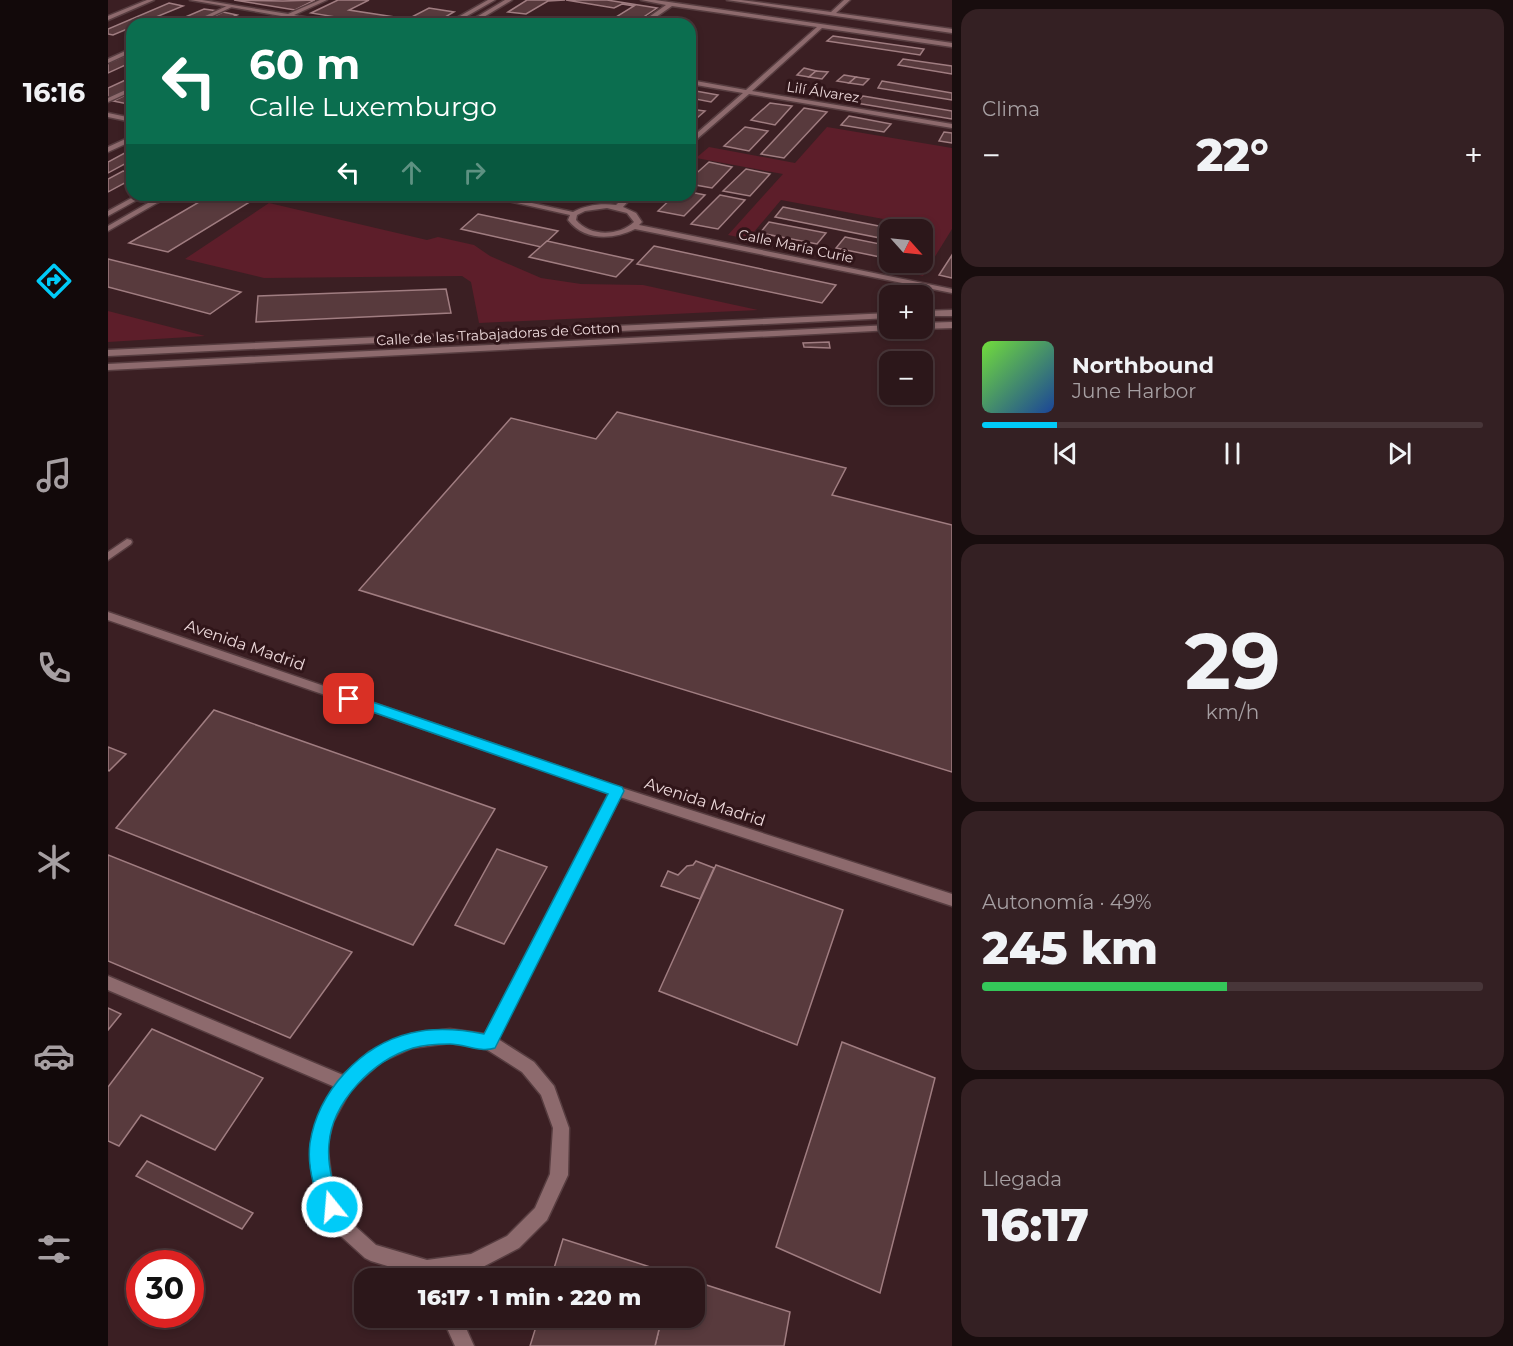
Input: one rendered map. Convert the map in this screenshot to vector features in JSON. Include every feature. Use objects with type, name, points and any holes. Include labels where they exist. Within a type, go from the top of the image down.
[{"type":"street","points":[[108,18],[151,0]]},
{"type":"street","points":[[193,0],[300,18]]},
{"type":"street","points":[[284,18],[324,0]]},
{"type":"street","points":[[459,18],[492,0]]},
{"type":"street","points":[[478,18],[509,0]]},
{"type":"street","points":[[644,0],[952,45]]},
{"type":"street","points":[[730,0],[952,31]]},
{"type":"street","points":[[832,14],[848,0]]},
{"type":"street","points":[[651,18],[671,4]]},
{"type":"street","points":[[204,18],[231,6]]},
{"type":"street","points":[[696,138],[822,26]]},
{"type":"street","points":[[108,61],[126,53]]},
{"type":"street","name":"Lilí Álvarez","points":[[696,83],[952,126]]},
{"type":"street","points":[[108,100],[126,92]]},
{"type":"street","points":[[108,115],[126,119]]},
{"type":"street","points":[[108,150],[126,141]]},
{"type":"street","points":[[108,214],[131,201]]},
{"type":"street","points":[[108,229],[157,201]]},
{"type":"street","points":[[513,201],[574,214],[595,207],[618,207],[634,214],[638,222],[635,227],[615,234],[593,233],[574,225],[572,220],[574,214]]},
{"type":"street","points":[[618,207],[624,201]]},
{"type":"street","name":"Calle María Curie","points":[[635,227],[952,291]]},
{"type":"street","points":[[902,281],[909,285]]},
{"type":"street","points":[[933,314],[952,313]]},
{"type":"street","name":"Calle de las Trabajadoras de Cotton","points":[[108,353],[879,316]]},
{"type":"street","points":[[933,326],[952,325]]},
{"type":"street","name":"Calle de las Trabajadoras de Cotton","points":[[108,367],[879,329]]},
{"type":"street","points":[[108,557],[127,542]]},
{"type":"street","name":"Avenida Madrid","points":[[108,616],[617,791],[952,900]]},
{"type":"street","points":[[489,1042],[617,791]]},
{"type":"street","points":[[108,983],[345,1084]]},
{"type":"street","points":[[413,1268],[371,1252],[339,1223],[324,1191],[319,1145],[325,1120],[345,1084],[375,1057],[411,1041],[450,1036],[489,1042],[528,1067],[548,1091],[561,1128],[559,1175],[541,1214],[513,1242],[473,1263],[453,1268]]},
{"type":"street","points":[[456,1328],[465,1346]]},
{"type":"shaded area","points":[[827,127],[952,148],[952,229],[933,260],[933,219],[883,219],[781,200],[748,239],[728,235],[783,174],[696,158],[709,147],[795,163]]},
{"type":"shaded area","points":[[269,203],[427,240],[438,237],[474,245],[490,256],[541,278],[581,284],[643,285],[758,310],[479,323],[471,282],[462,276],[264,278],[185,259]]},
{"type":"shaded area","points":[[108,311],[205,336],[108,342]]},
{"type":"building","points":[[234,0],[283,1],[315,0],[295,10]]},
{"type":"building","points":[[338,0],[369,0],[349,10],[401,18],[341,18],[311,13]]},
{"type":"building","points":[[527,0],[565,0],[548,1],[526,14],[508,12]]},
{"type":"building","points":[[566,0],[607,0],[657,8],[642,18],[614,18],[634,6],[622,4],[614,8]]},
{"type":"building","points":[[169,3],[183,6],[154,18],[134,18]]},
{"type":"building","points":[[429,8],[454,12],[444,18],[410,18]]},
{"type":"building","points":[[204,9],[218,11],[202,18],[183,18]]},
{"type":"building","points":[[223,12],[237,15],[230,18],[210,18]]},
{"type":"building","points":[[126,21],[126,30],[113,35],[108,34],[108,29]]},
{"type":"building","points":[[833,36],[924,49],[920,55],[827,41]]},
{"type":"building","points":[[126,55],[126,65],[108,73],[108,63]]},
{"type":"building","points":[[903,59],[952,66],[952,74],[898,65]]},
{"type":"building","points":[[804,68],[816,71],[809,77],[797,75]]},
{"type":"building","points":[[816,71],[828,72],[822,79],[809,77]]},
{"type":"building","points":[[844,75],[856,77],[849,83],[837,81]]},
{"type":"building","points":[[856,77],[869,79],[863,85],[849,83]]},
{"type":"building","points":[[126,80],[126,90],[108,98],[108,88]]},
{"type":"building","points":[[882,81],[952,93],[952,100],[878,88]]},
{"type":"building","points":[[696,91],[718,95],[711,102],[696,99]]},
{"type":"building","points":[[126,95],[126,104],[113,101]]},
{"type":"building","points":[[863,96],[952,111],[952,119],[856,103]]},
{"type":"building","points":[[770,103],[792,106],[775,125],[751,120]]},
{"type":"building","points":[[804,108],[827,112],[784,158],[761,154]]},
{"type":"building","points":[[696,110],[705,111],[697,118]]},
{"type":"building","points":[[849,116],[891,124],[884,132],[841,125]]},
{"type":"building","points":[[745,127],[768,131],[749,151],[724,146]]},
{"type":"building","points":[[944,132],[952,133],[952,143],[939,141]]},
{"type":"building","points":[[126,152],[126,163],[108,173],[108,162]]},
{"type":"building","points":[[709,162],[732,167],[712,188],[696,185],[696,174]]},
{"type":"building","points":[[746,169],[770,174],[750,196],[723,191]]},
{"type":"building","points":[[126,172],[126,182],[108,192],[108,179]]},
{"type":"building","points":[[696,193],[705,195],[684,216],[658,211],[669,201],[696,201]]},
{"type":"building","points":[[720,195],[745,200],[718,229],[691,224]]},
{"type":"building","points":[[201,201],[251,201],[168,252],[129,243]]},
{"type":"building","points":[[783,207],[879,226],[879,238],[775,217]]},
{"type":"building","points":[[478,214],[558,231],[541,247],[461,229]]},
{"type":"building","points":[[769,222],[826,233],[817,244],[760,233]]},
{"type":"building","points":[[845,237],[879,244],[879,257],[836,248]]},
{"type":"building","points":[[547,241],[633,260],[616,277],[529,257]]},
{"type":"building","points":[[654,246],[836,285],[822,303],[637,264]]},
{"type":"building","points":[[952,255],[952,278],[939,275]]},
{"type":"building","points":[[108,259],[241,292],[210,314],[108,287]]},
{"type":"building","points":[[446,289],[451,313],[256,322],[258,296]]},
{"type":"building","points":[[829,342],[830,348],[804,347],[803,343]]},
{"type":"building","points":[[617,412],[846,468],[832,495],[952,525],[952,772],[359,590],[511,418],[596,439]]},
{"type":"building","points":[[214,710],[495,809],[413,945],[116,828]]},
{"type":"building","points":[[108,747],[126,754],[109,771],[108,770]]},
{"type":"building","points":[[497,849],[547,867],[504,944],[455,925]]},
{"type":"building","points":[[108,855],[352,952],[290,1038],[108,961]]},
{"type":"building","points":[[696,861],[714,868],[700,899],[661,886],[668,871],[678,875]]},
{"type":"building","points":[[716,865],[843,910],[797,1045],[659,991]]},
{"type":"building","points":[[108,1008],[121,1014],[108,1030]]},
{"type":"building","points":[[152,1029],[263,1078],[215,1150],[141,1115],[119,1146],[108,1141],[108,1087]]},
{"type":"building","points":[[842,1042],[935,1078],[880,1293],[776,1247]]},
{"type":"building","points":[[147,1161],[253,1213],[242,1229],[136,1176]]},
{"type":"building","points":[[563,1239],[653,1268],[554,1268]]},
{"type":"building","points":[[705,1285],[790,1312],[784,1346],[655,1346],[659,1328],[705,1328]]},
{"type":"building","points":[[536,1328],[659,1328],[655,1346],[530,1346]]},
{"type":"route","points":[[332,1207],[324,1191],[319,1145],[325,1120],[345,1084],[375,1057],[411,1041],[450,1036],[489,1042],[617,791],[349,699]]}]
